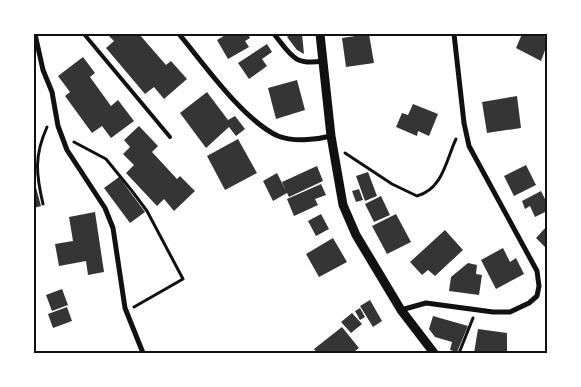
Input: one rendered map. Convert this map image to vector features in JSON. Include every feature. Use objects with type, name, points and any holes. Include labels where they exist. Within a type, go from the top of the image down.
[{"type":"street","points":[[36,34],[44,70],[52,92],[58,126],[67,150],[105,208],[113,228],[127,311],[143,353]]},
{"type":"street","points":[[179,34],[248,115],[264,128],[280,136],[296,139],[331,136]]},
{"type":"street","points":[[274,34],[293,58],[302,62],[323,61]]},
{"type":"street","points":[[320,34],[331,136],[343,205],[356,235],[400,310],[434,353]]},
{"type":"street","points":[[400,310],[426,303],[476,310],[510,312],[529,303],[537,296],[539,286],[537,271],[469,146],[464,123],[454,34]]},
{"type":"lane","points":[[84,34],[170,137]]},
{"type":"path","points":[[43,204],[36,174],[37,155],[42,138],[56,114]]},
{"type":"path","points":[[343,152],[392,184],[417,196],[426,193],[442,175],[464,123]]},
{"type":"path","points":[[58,126],[63,134],[106,159],[147,211],[183,280],[127,311]]},
{"type":"path","points":[[459,353],[476,310]]},
{"type":"building","points":[[107,34],[139,34],[166,65],[171,61],[187,79],[164,99],[154,87],[145,94],[106,48],[114,41]]},
{"type":"building","points":[[227,34],[248,34],[250,38],[245,41],[249,47],[228,59],[217,40]]},
{"type":"building","points":[[291,34],[302,34],[304,54],[297,50],[287,37]]},
{"type":"building","points":[[369,34],[374,63],[346,67],[342,38]]},
{"type":"building","points":[[522,34],[541,34],[547,38],[547,45],[541,61],[516,48]]},
{"type":"building","points":[[267,44],[272,52],[262,59],[267,66],[249,79],[238,63]]},
{"type":"building","points":[[83,57],[95,73],[90,77],[111,106],[118,100],[134,121],[111,138],[102,126],[92,133],[65,96],[70,92],[58,76]]},
{"type":"building","points":[[297,80],[305,110],[276,119],[268,88]]},
{"type":"building","points":[[207,92],[228,120],[235,116],[245,129],[236,136],[229,127],[206,148],[180,113]]},
{"type":"building","points":[[517,96],[521,128],[487,133],[482,102]]},
{"type":"building","points":[[413,104],[438,114],[429,136],[418,131],[417,136],[396,127],[402,113],[408,115]]},
{"type":"building","points":[[139,126],[158,146],[152,152],[177,179],[180,176],[195,191],[174,211],[164,199],[157,206],[126,173],[134,165],[123,154],[130,147],[124,140]]},
{"type":"building","points":[[238,139],[257,173],[225,190],[207,156]]},
{"type":"building","points":[[526,165],[536,185],[514,196],[504,176]]},
{"type":"building","points":[[317,166],[323,181],[289,197],[287,193],[273,201],[263,181],[277,173],[286,191],[282,182]]},
{"type":"building","points":[[368,172],[377,196],[365,201],[356,176]]},
{"type":"building","points":[[119,177],[145,212],[130,223],[104,188]]},
{"type":"building","points":[[34,180],[41,206],[34,208]]},
{"type":"building","points":[[321,184],[326,195],[315,199],[318,205],[294,216],[287,199]]},
{"type":"building","points":[[359,189],[363,200],[356,202],[352,191]]},
{"type":"building","points":[[541,191],[547,203],[547,211],[535,217],[530,206],[525,209],[522,201]]},
{"type":"building","points":[[381,196],[390,215],[374,222],[365,204]]},
{"type":"building","points":[[95,212],[104,272],[88,275],[86,261],[59,266],[55,244],[73,241],[69,217]]},
{"type":"building","points":[[321,214],[329,229],[316,236],[308,221]]},
{"type":"building","points":[[396,214],[411,242],[387,254],[372,226]]},
{"type":"building","points":[[547,226],[547,249],[536,238]]},
{"type":"building","points":[[445,230],[463,250],[435,276],[428,270],[422,275],[410,262]]},
{"type":"building","points":[[333,238],[347,262],[319,277],[306,254]]},
{"type":"building","points":[[503,248],[510,262],[516,258],[524,274],[496,289],[481,260]]},
{"type":"building","points":[[468,263],[477,265],[476,274],[482,275],[479,295],[449,291],[451,277]]},
{"type":"building","points":[[62,289],[68,305],[52,311],[46,295]]},
{"type":"building","points":[[370,300],[382,321],[373,327],[360,306]]},
{"type":"building","points":[[67,307],[72,321],[53,328],[48,314]]},
{"type":"building","points":[[360,308],[365,317],[360,320],[355,311]]},
{"type":"building","points":[[352,313],[362,324],[351,333],[341,322]]},
{"type":"building","points":[[433,316],[468,326],[457,352],[450,350],[452,342],[435,337],[429,329]]},
{"type":"building","points":[[342,327],[359,348],[352,353],[317,353],[314,349]]},
{"type":"building","points":[[478,329],[507,333],[507,353],[474,353]]}]
